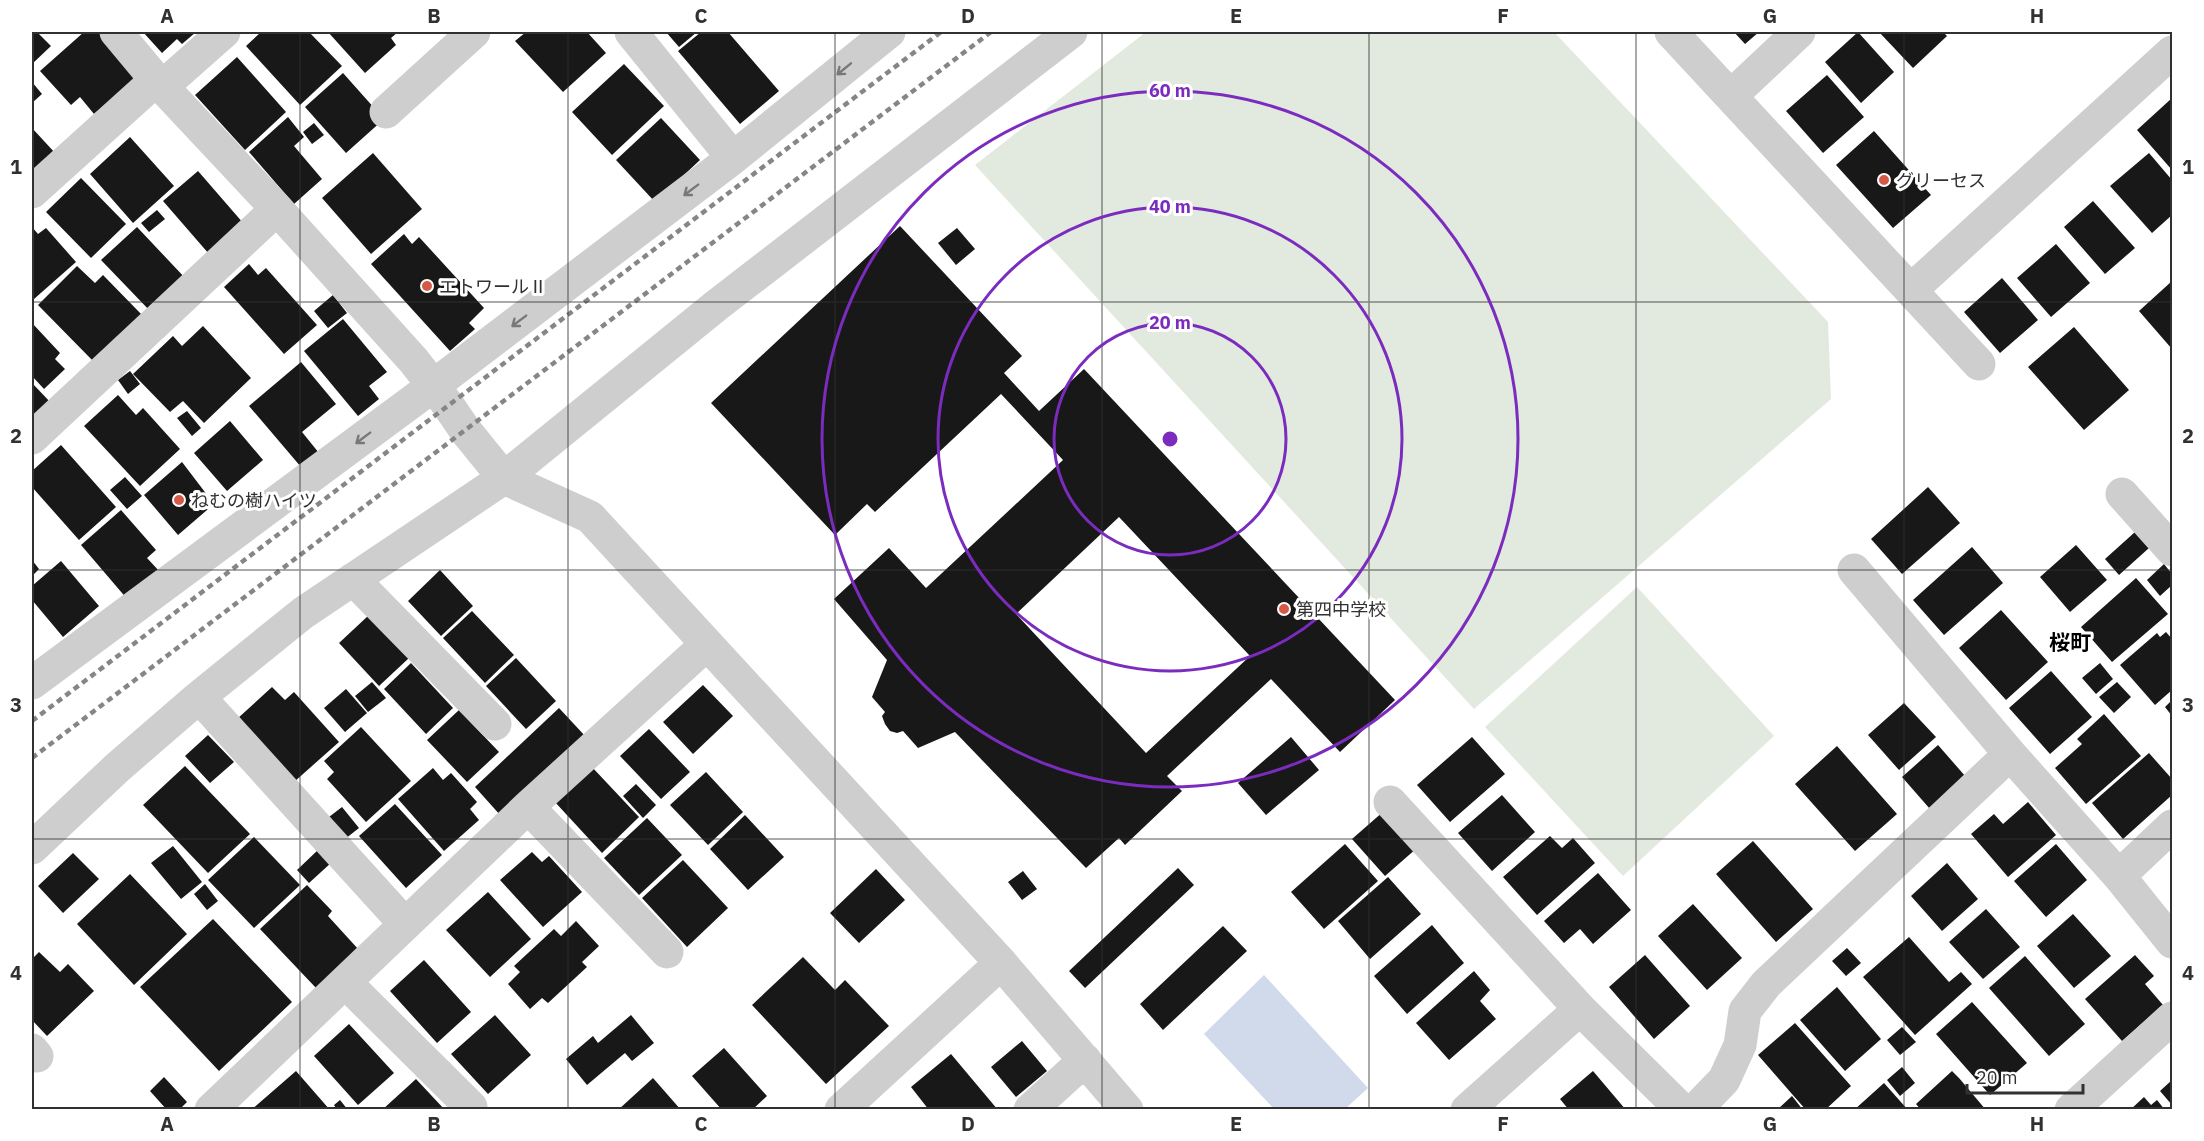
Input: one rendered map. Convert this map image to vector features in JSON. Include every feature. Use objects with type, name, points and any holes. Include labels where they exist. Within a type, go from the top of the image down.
[{"type":"street","points":[[116,32],[159,83],[277,209],[433,386],[465,430],[504,477],[590,517],[1000,963],[1127,1110]]},
{"type":"street","points":[[32,192],[159,83],[224,32]]},
{"type":"street","points":[[631,32],[733,158]]},
{"type":"street","points":[[32,683],[433,386],[733,158],[889,32]]},
{"type":"street","points":[[32,848],[118,766],[303,613],[504,477],[717,305],[1071,32]]},
{"type":"street","points":[[1671,32],[1979,364]]},
{"type":"street","points":[[1731,96],[1799,32]]},
{"type":"street","points":[[386,112],[460,36]]},
{"type":"street","points":[[1911,290],[2172,52]]},
{"type":"street","points":[[32,438],[277,209]]},
{"type":"street","points":[[2122,494],[2172,550]]},
{"type":"street","points":[[1854,570],[2010,754],[2119,876],[2172,942]]},
{"type":"street","points":[[354,579],[495,724]]},
{"type":"street","points":[[216,1108],[528,807],[707,644]]},
{"type":"street","points":[[199,697],[405,924]]},
{"type":"street","points":[[1695,1110],[1724,1080],[1740,1045],[1745,1011],[1766,984],[2010,754]]},
{"type":"street","points":[[1390,802],[1580,1009],[1682,1110]]},
{"type":"street","points":[[528,807],[668,952]]},
{"type":"street","points":[[2119,876],[2172,826]]},
{"type":"street","points":[[841,1110],[1000,963]]},
{"type":"street","points":[[345,982],[471,1107]]},
{"type":"street","points":[[1467,1110],[1580,1009]]},
{"type":"street","points":[[2071,1110],[2172,1018]]},
{"type":"street","points":[[1030,1110],[1085,1060]]},
{"type":"shaded area","points":[[1146,32],[1554,32],[1828,322],[1831,399],[1474,709],[975,165]]},
{"type":"shaded area","points":[[1637,587],[1774,736],[1623,876],[1485,727]]},
{"type":"water","points":[[1264,975],[1368,1088],[1345,1109],[1274,1109],[1204,1034]]},
{"type":"building","points":[[32,32],[37,32],[51,46],[32,64]]},
{"type":"building","points":[[84,32],[99,32],[134,69],[133,81],[94,114],[80,97],[71,105],[40,71]]},
{"type":"building","points":[[143,32],[196,32],[182,44],[177,39],[162,53]]},
{"type":"building","points":[[261,32],[309,32],[342,66],[300,105],[246,46]]},
{"type":"building","points":[[328,32],[398,32],[391,38],[396,45],[365,73]]},
{"type":"building","points":[[526,32],[587,32],[606,53],[563,92],[515,41]]},
{"type":"building","points":[[666,32],[697,32],[679,47]]},
{"type":"building","points":[[701,32],[728,32],[779,91],[740,124],[678,51]]},
{"type":"building","points":[[1734,32],[1759,32],[1745,44]]},
{"type":"building","points":[[1858,32],[1894,72],[1861,103],[1825,62]]},
{"type":"building","points":[[1879,32],[1943,32],[1947,36],[1913,68]]},
{"type":"building","points":[[237,57],[286,112],[245,150],[195,95]]},
{"type":"building","points":[[624,64],[664,106],[612,155],[572,112]]},
{"type":"building","points":[[343,73],[384,119],[346,153],[305,107]]},
{"type":"building","points":[[1827,75],[1864,117],[1823,153],[1786,111]]},
{"type":"building","points":[[32,82],[42,94],[32,103]]},
{"type":"building","points":[[2172,98],[2172,170],[2137,130]]},
{"type":"building","points":[[288,117],[304,137],[294,146],[322,179],[294,204],[249,152]]},
{"type":"building","points":[[661,118],[700,160],[655,202],[616,160]]},
{"type":"building","points":[[314,123],[324,135],[312,144],[303,132]]},
{"type":"building","points":[[32,128],[56,154],[32,177]]},
{"type":"building","name":"グリーセス","points":[[1874,131],[1931,195],[1893,228],[1836,165]]},
{"type":"building","points":[[130,137],[174,186],[133,223],[90,174]]},
{"type":"building","points":[[373,153],[422,209],[371,254],[322,198]]},
{"type":"building","points":[[2149,153],[2172,180],[2172,215],[2152,233],[2110,186]]},
{"type":"building","points":[[198,171],[244,224],[209,254],[163,201]]},
{"type":"building","points":[[81,178],[126,224],[91,258],[46,212]]},
{"type":"building","points":[[2093,201],[2135,248],[2105,274],[2064,227]]},
{"type":"building","points":[[157,210],[165,219],[149,232],[141,223]]},
{"type":"building","points":[[900,226],[1022,356],[1004,373],[1039,411],[1084,369],[1395,700],[1340,752],[1271,679],[1167,776],[1182,791],[1125,845],[1119,838],[1086,868],[955,732],[918,748],[903,731],[897,733],[890,731],[882,716],[885,712],[872,697],[887,660],[834,599],[889,548],[926,588],[1063,460],[1001,394],[875,512],[867,504],[835,535],[711,403]],"holes":[[[1119,517],[1250,656],[1146,753],[1016,614]]]},
{"type":"building","points":[[32,227],[38,234],[46,228],[76,262],[34,299],[32,296]]},
{"type":"building","points":[[137,227],[187,280],[152,313],[101,260]]},
{"type":"building","points":[[957,228],[975,249],[956,265],[938,243]]},
{"type":"building","name":"エトワールⅡ","points":[[404,234],[412,244],[419,237],[484,308],[469,323],[475,329],[450,351],[371,264]]},
{"type":"building","points":[[2056,244],[2090,283],[2051,317],[2017,278]]},
{"type":"building","points":[[249,264],[258,275],[266,268],[317,325],[284,354],[224,287]]},
{"type":"building","points":[[77,266],[95,283],[103,275],[142,315],[94,362],[38,305]]},
{"type":"building","points":[[2002,278],[2038,320],[2000,353],[1964,312]]},
{"type":"building","points":[[2172,281],[2172,349],[2139,311]]},
{"type":"building","points":[[333,295],[347,313],[328,328],[314,311]]},
{"type":"building","points":[[343,319],[387,372],[369,386],[379,399],[358,416],[304,351]]},
{"type":"building","points":[[32,323],[60,353],[55,359],[65,369],[44,389],[32,376]]},
{"type":"building","points":[[203,326],[251,378],[204,423],[183,401],[170,412],[133,374],[173,336],[182,346]]},
{"type":"building","points":[[2074,327],[2129,390],[2084,430],[2028,367]]},
{"type":"building","points":[[301,362],[336,404],[302,432],[319,453],[301,467],[249,406]]},
{"type":"building","points":[[130,371],[140,384],[128,394],[118,380]]},
{"type":"building","points":[[32,383],[52,404],[32,416]]},
{"type":"building","points":[[118,395],[136,415],[143,408],[180,449],[140,486],[84,426]]},
{"type":"building","points":[[187,411],[201,428],[192,436],[177,418]]},
{"type":"building","points":[[230,421],[263,460],[227,491],[194,453]]},
{"type":"building","points":[[61,445],[116,507],[79,540],[32,487],[32,471]]},
{"type":"building","name":"ねむの樹ハイツ","points":[[182,462],[214,504],[178,535],[144,495]]},
{"type":"building","points":[[125,477],[142,496],[127,509],[110,490]]},
{"type":"building","points":[[1928,487],[1960,523],[1902,574],[1871,539]]},
{"type":"building","points":[[121,510],[156,550],[147,558],[160,572],[128,600],[81,545]]},
{"type":"building","points":[[2135,532],[2149,548],[2119,575],[2105,559]]},
{"type":"building","points":[[2076,545],[2107,580],[2070,612],[2040,577]]},
{"type":"building","points":[[1972,547],[2003,583],[1944,635],[1913,600]]},
{"type":"building","points":[[32,560],[39,569],[32,576]]},
{"type":"building","points":[[61,561],[99,606],[63,637],[32,600],[32,586]]},
{"type":"building","points":[[2164,564],[2172,574],[2172,585],[2160,596],[2147,580]]},
{"type":"building","points":[[440,570],[473,606],[441,636],[408,601]]},
{"type":"building","points":[[2136,578],[2168,614],[2112,662],[2081,627]]},
{"type":"building","points":[[2001,610],[2048,662],[2006,700],[1959,648]]},
{"type":"building","points":[[472,611],[514,655],[485,683],[443,638]]},
{"type":"building","points":[[369,615],[409,658],[379,686],[339,643]]},
{"type":"building","points":[[2166,632],[2172,639],[2172,690],[2155,705],[2120,665],[2157,633],[2160,637]]},
{"type":"building","points":[[516,658],[556,701],[526,729],[486,686]]},
{"type":"building","points":[[411,663],[453,708],[426,734],[384,689]]},
{"type":"building","points":[[2100,663],[2113,679],[2096,694],[2082,678]]},
{"type":"building","points":[[2051,671],[2092,717],[2050,754],[2009,708]]},
{"type":"building","points":[[372,682],[386,698],[368,712],[355,696]]},
{"type":"building","points":[[2117,682],[2131,697],[2114,713],[2099,697]]},
{"type":"building","points":[[703,685],[733,716],[693,754],[663,722]]},
{"type":"building","points":[[272,687],[285,700],[294,692],[339,742],[294,782],[237,719]]},
{"type":"building","points":[[346,689],[367,713],[345,732],[324,708]]},
{"type":"building","points":[[2172,700],[2172,716],[2165,707]]},
{"type":"building","points":[[1904,703],[1936,737],[1899,770],[1868,735]]},
{"type":"building","points":[[559,708],[586,737],[501,816],[475,787]]},
{"type":"building","points":[[459,710],[499,752],[467,782],[427,740]]},
{"type":"building","points":[[2104,714],[2141,756],[2086,804],[2055,768],[2082,744],[2077,739]]},
{"type":"building","points":[[361,727],[411,781],[366,822],[327,779],[334,772],[324,761]]},
{"type":"building","points":[[649,729],[690,772],[661,799],[620,756]]},
{"type":"building","points":[[208,735],[234,762],[210,783],[185,756]]},
{"type":"building","points":[[1291,737],[1319,770],[1266,815],[1238,783]]},
{"type":"building","points":[[1472,737],[1505,774],[1450,822],[1417,785]]},
{"type":"building","points":[[1938,745],[1966,777],[1930,809],[1902,777]]},
{"type":"building","points":[[1837,746],[1897,814],[1855,851],[1795,784]]},
{"type":"building","points":[[2149,753],[2172,779],[2172,795],[2123,839],[2092,803]]},
{"type":"building","points":[[185,766],[250,834],[208,873],[143,805]]},
{"type":"building","points":[[591,766],[639,817],[602,853],[554,801]]},
{"type":"building","points":[[433,768],[443,780],[451,773],[477,802],[470,809],[479,820],[444,851],[398,799]]},
{"type":"building","points":[[706,772],[743,812],[708,845],[670,805]]},
{"type":"building","points":[[636,784],[656,805],[643,818],[623,796]]},
{"type":"building","points":[[1502,795],[1535,832],[1492,871],[1458,833]]},
{"type":"building","points":[[2028,802],[2056,835],[2008,877],[1971,834],[1994,814],[2003,824]]},
{"type":"building","points":[[395,804],[442,855],[406,888],[359,836]]},
{"type":"building","points":[[342,807],[359,828],[345,839],[329,817]]},
{"type":"building","points":[[1384,811],[1417,848],[1385,876],[1352,839]]},
{"type":"building","points":[[745,815],[784,857],[748,890],[710,849]]},
{"type":"building","points":[[647,818],[682,855],[639,895],[604,858]]},
{"type":"building","points":[[1550,836],[1562,848],[1573,838],[1595,863],[1537,915],[1503,877]]},
{"type":"building","points":[[254,837],[300,885],[254,928],[208,880]]},
{"type":"building","points":[[1753,841],[1813,909],[1776,942],[1716,874]]},
{"type":"building","points":[[1345,844],[1378,881],[1324,929],[1291,892]]},
{"type":"building","points":[[2056,844],[2087,880],[2046,917],[2014,881]]},
{"type":"building","points":[[173,846],[202,882],[181,899],[151,863]]},
{"type":"building","points":[[319,849],[332,862],[309,883],[297,870]]},
{"type":"building","points":[[532,852],[542,862],[549,856],[582,892],[543,927],[500,880]]},
{"type":"building","points":[[73,853],[99,879],[63,913],[38,886]]},
{"type":"building","points":[[683,860],[728,908],[687,947],[642,898]]},
{"type":"building","points":[[1947,863],[1978,899],[1942,931],[1911,896]]},
{"type":"building","points":[[1178,868],[1194,885],[1085,988],[1069,971]]},
{"type":"building","points":[[876,869],[905,900],[859,943],[830,913]]},
{"type":"building","points":[[1023,871],[1037,889],[1022,900],[1008,882]]},
{"type":"building","points":[[1598,873],[1631,910],[1593,944],[1580,929],[1564,943],[1544,921]]},
{"type":"building","points":[[130,874],[187,934],[134,985],[77,924]]},
{"type":"building","points":[[1388,877],[1421,914],[1370,959],[1338,921]]},
{"type":"building","points":[[205,884],[218,901],[207,910],[194,894]]},
{"type":"building","points":[[307,885],[332,911],[328,916],[359,950],[317,989],[260,929]]},
{"type":"building","points":[[488,892],[531,939],[490,977],[446,930]]},
{"type":"building","points":[[1693,904],[1742,958],[1707,990],[1658,936]]},
{"type":"building","points":[[1986,909],[2020,947],[1983,979],[1949,942]]},
{"type":"building","points":[[2073,914],[2111,956],[2074,988],[2037,946]]},
{"type":"building","points":[[213,919],[292,1002],[219,1071],[140,987]]},
{"type":"building","points":[[576,921],[599,946],[582,962],[587,967],[548,1003],[542,998],[530,1009],[508,984],[520,972],[514,966],[554,929],[561,936]]},
{"type":"building","points":[[1432,925],[1464,963],[1407,1014],[1374,976]]},
{"type":"building","points":[[1223,926],[1247,951],[1163,1030],[1140,1004]]},
{"type":"building","points":[[1909,937],[1949,982],[1961,972],[1972,984],[1915,1035],[1863,977]]},
{"type":"building","points":[[1847,948],[1861,963],[1846,976],[1832,961]]},
{"type":"building","points":[[39,952],[60,972],[68,964],[94,991],[47,1036],[32,1020],[32,959]]},
{"type":"building","points":[[1645,955],[1690,1006],[1654,1039],[1609,987]]},
{"type":"building","points":[[2135,955],[2154,976],[2145,984],[2163,1005],[2122,1041],[2085,999]]},
{"type":"building","points":[[2025,956],[2085,1024],[2049,1056],[1989,988]]},
{"type":"building","points":[[803,957],[835,990],[845,980],[889,1026],[826,1084],[752,1005]]},
{"type":"building","points":[[424,960],[471,1012],[437,1043],[390,991]]},
{"type":"building","points":[[1474,971],[1490,990],[1480,1001],[1496,1019],[1449,1060],[1416,1023]]},
{"type":"building","points":[[1837,987],[1881,1039],[1845,1071],[1800,1020]]},
{"type":"building","points":[[1972,1002],[2027,1063],[1990,1095],[1936,1034]]},
{"type":"building","points":[[495,1015],[531,1055],[488,1094],[451,1054]]},
{"type":"building","points":[[631,1015],[654,1043],[632,1061],[625,1053],[587,1085],[566,1059],[593,1036],[598,1043]]},
{"type":"building","points":[[1795,1023],[1851,1086],[1825,1110],[1806,1110],[1758,1055]]},
{"type":"building","points":[[349,1024],[394,1073],[358,1105],[314,1056]]},
{"type":"building","points":[[1902,1027],[1916,1042],[1900,1055],[1887,1040]]},
{"type":"building","points":[[1022,1041],[1047,1071],[1016,1097],[991,1067]]},
{"type":"building","points":[[724,1048],[767,1096],[752,1110],[722,1110],[692,1076]]},
{"type":"building","points":[[951,1054],[998,1110],[929,1110],[911,1087]]},
{"type":"building","points":[[1902,1067],[1915,1083],[1900,1096],[1887,1080]]},
{"type":"building","points":[[296,1071],[330,1110],[251,1110]]},
{"type":"building","points":[[1593,1071],[1626,1110],[1569,1110],[1560,1099]]},
{"type":"building","points":[[1952,1071],[1986,1110],[1921,1110],[1916,1104]]},
{"type":"building","points":[[164,1077],[187,1102],[179,1110],[167,1110],[150,1091]]},
{"type":"building","points":[[653,1078],[681,1110],[618,1110]]},
{"type":"building","points":[[416,1079],[445,1110],[382,1110]]},
{"type":"building","points":[[2172,1080],[2172,1105],[2160,1091]]},
{"type":"building","points":[[1884,1083],[1908,1110],[1854,1110]]},
{"type":"building","points":[[1792,1096],[1803,1110],[1777,1110]]},
{"type":"building","points":[[2144,1097],[2151,1105],[2157,1100],[2165,1110],[2130,1110]]},
{"type":"building","points":[[340,1100],[348,1110],[337,1110],[334,1105]]},
{"type":"railway","points":[[32,721],[941,32]]},
{"type":"railway","points":[[32,758],[991,32]]},
{"type":"place","name":"グリーセス","points":[[1884,180]]},
{"type":"place","name":"エトワールⅡ","points":[[427,286]]},
{"type":"place","name":"ねむの樹ハイツ","points":[[179,500]]},
{"type":"place","name":"第四中学校","points":[[1284,609]]},
{"type":"district","name":"桜町","points":[[2070,642]]}]
